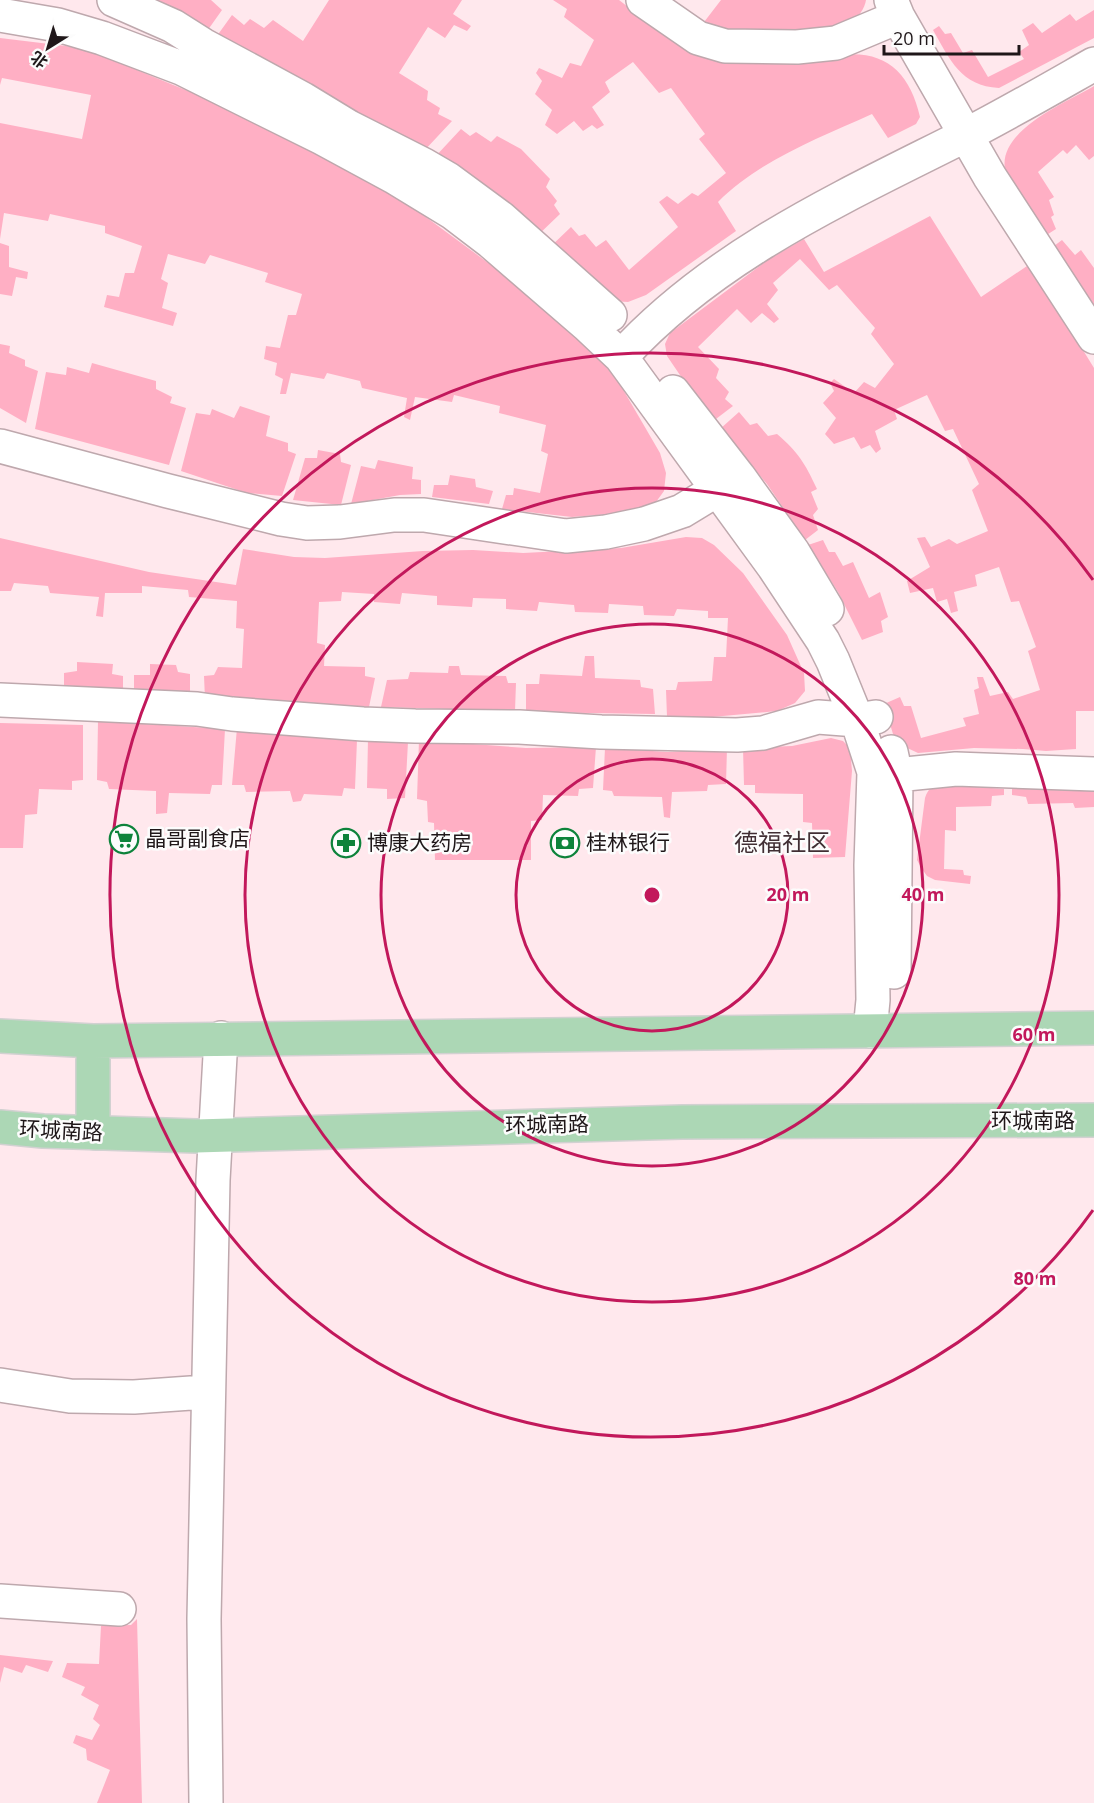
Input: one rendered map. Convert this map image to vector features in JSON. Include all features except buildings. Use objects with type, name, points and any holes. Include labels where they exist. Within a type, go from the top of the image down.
[{"type":"main road","points":[[0,1036],[93,1041],[1094,1028]]},
{"type":"main road","points":[[93,1041],[93,1133]]},
{"type":"main road","name":"环城南路","points":[[0,1126],[43,1131],[206,1135],[682,1122],[1094,1120]]},
{"type":"street","points":[[114,0],[173,26],[349,127],[424,165],[448,179],[501,218],[683,406],[728,483],[793,552],[850,650],[867,718],[890,750],[885,773],[897,869],[893,1002],[884,1031]]},
{"type":"street","points":[[643,0],[698,38],[725,46],[797,47],[836,43],[895,8],[990,177],[1094,336]]},
{"type":"street","points":[[0,15],[58,25],[102,38],[181,68],[322,138],[394,177],[453,213],[491,242],[587,325],[628,349]]},
{"type":"street","points":[[628,349],[709,278],[761,242],[820,208],[966,135],[1094,64]]},
{"type":"street","points":[[0,446],[168,491],[281,519],[307,523],[340,522],[394,515],[424,515],[566,536],[606,532],[644,524],[682,511],[728,483]]},
{"type":"street","points":[[0,700],[197,709],[301,720],[415,726],[519,727],[601,732],[737,735],[763,733],[818,717],[867,718]]},
{"type":"street","points":[[885,773],[956,769],[1094,774]]},
{"type":"street","points":[[206,1803],[204,1619],[213,1180],[206,1135],[210,1039]]},
{"type":"street","points":[[187,1803],[186,1619],[193,1181],[206,1135]]},
{"type":"street","points":[[0,1385],[70,1396],[134,1397],[191,1393]]},
{"type":"street","points":[[0,1601],[119,1609]]},
{"type":"shaded area","points":[[145,0],[211,0],[222,10],[205,34]]},
{"type":"shaded area","points":[[329,0],[462,0],[453,14],[471,26],[467,31],[454,25],[445,38],[428,27],[399,73],[428,91],[427,100],[440,108],[438,114],[452,121],[423,152],[214,40],[232,15],[244,25],[250,19],[264,28],[273,20],[303,41]]},
{"type":"shaded area","points":[[553,0],[619,0],[641,17],[841,55],[871,56],[894,68],[902,77],[916,101],[920,117],[916,124],[888,138],[872,114],[771,162],[752,174],[718,202],[736,231],[646,295],[628,302],[612,301],[548,249],[571,227],[579,236],[585,234],[596,247],[606,240],[629,270],[678,227],[659,202],[667,196],[678,204],[692,193],[698,196],[726,173],[699,139],[705,134],[671,88],[659,93],[633,62],[605,82],[610,92],[592,107],[604,125],[597,129],[592,125],[583,131],[574,121],[557,134],[545,125],[552,110],[535,94],[542,81],[536,73],[539,68],[562,78],[570,63],[581,66],[594,40],[564,17],[567,9]]},
{"type":"shaded area","points":[[721,0],[866,0],[859,15],[851,22],[844,24],[798,31],[741,35],[701,26]]},
{"type":"shaded area","points":[[1094,10],[1094,38],[999,88],[975,82],[958,70],[933,30],[939,26],[945,34],[951,33],[963,53],[972,50],[988,77],[1024,59],[1019,52],[1029,45],[1022,30],[1033,23],[1042,33],[1070,14],[1076,21]]},
{"type":"shaded area","points":[[0,38],[66,46],[93,52],[205,98],[338,162],[415,209],[511,277],[595,352],[621,386],[660,453],[666,473],[664,491],[656,502],[644,508],[609,514],[572,517],[502,509],[506,495],[513,495],[514,488],[540,493],[548,454],[541,451],[546,425],[499,413],[500,406],[454,395],[452,402],[415,397],[410,420],[404,417],[407,398],[362,388],[360,381],[327,373],[324,379],[291,373],[286,394],[280,394],[283,379],[275,375],[277,363],[264,359],[266,346],[280,348],[288,315],[296,315],[302,294],[265,282],[268,273],[210,255],[205,264],[168,254],[161,279],[168,283],[162,308],[177,313],[173,326],[104,307],[107,295],[119,297],[125,273],[134,273],[142,246],[105,233],[105,226],[50,214],[48,221],[4,213],[0,239],[0,123],[82,139],[91,95],[2,78],[0,85]]},
{"type":"shaded area","points":[[1094,86],[1094,156],[1089,160],[1076,145],[1067,154],[1063,150],[1038,172],[1054,197],[1049,200],[1054,215],[1051,217],[1056,229],[1045,236],[1007,175],[1006,155],[1012,142],[1037,119]]},
{"type":"shaded area","points":[[461,129],[470,136],[476,132],[491,142],[497,136],[521,149],[550,179],[546,187],[557,201],[554,205],[560,214],[536,237],[434,158]]},
{"type":"shaded area","points":[[930,216],[981,297],[1030,264],[1094,368],[1094,711],[1076,711],[1076,749],[1046,751],[974,748],[918,753],[903,746],[893,734],[884,704],[900,697],[904,706],[911,706],[921,738],[966,726],[963,718],[979,714],[974,690],[979,688],[977,677],[983,677],[990,696],[1008,692],[1013,699],[1040,690],[1028,651],[1036,647],[1019,601],[1011,602],[999,567],[975,575],[977,586],[954,592],[958,611],[951,613],[947,599],[937,602],[933,588],[910,593],[907,581],[930,567],[917,538],[925,537],[931,547],[949,539],[957,544],[988,531],[972,490],[979,484],[953,429],[945,431],[927,395],[894,410],[897,419],[875,431],[881,449],[876,453],[870,445],[861,449],[854,437],[834,444],[825,434],[836,418],[823,403],[834,391],[830,383],[834,379],[854,393],[864,382],[875,388],[894,364],[871,334],[875,328],[837,285],[829,290],[800,259],[773,283],[778,290],[767,304],[779,319],[774,323],[762,313],[751,323],[737,309],[698,347],[719,369],[716,378],[729,392],[725,399],[733,406],[712,422],[667,356],[665,344],[670,333],[769,259],[804,239],[824,272]]},
{"type":"shaded area","points":[[1062,240],[1075,255],[1081,250],[1094,268],[1094,305],[1054,246]]},
{"type":"shaded area","points":[[0,243],[9,246],[9,267],[28,272],[27,279],[16,277],[12,296],[0,294]]},
{"type":"shaded area","points":[[0,344],[10,346],[9,353],[25,360],[25,366],[38,371],[26,423],[0,408]]},
{"type":"shaded area","points":[[92,363],[156,381],[156,389],[172,397],[170,403],[186,408],[169,465],[35,429],[46,372],[66,375],[67,367],[89,373]]},
{"type":"shaded area","points":[[240,406],[270,416],[266,436],[288,443],[288,451],[296,454],[282,496],[247,493],[181,471],[196,413],[210,415],[212,409],[234,418]]},
{"type":"shaded area","points":[[739,412],[750,425],[757,423],[768,436],[777,434],[796,452],[809,472],[817,489],[811,492],[818,509],[813,515],[818,530],[805,540],[767,484],[720,429]]},
{"type":"shaded area","points":[[318,450],[340,454],[341,462],[351,465],[341,505],[293,500],[305,458],[317,458]]},
{"type":"shaded area","points":[[378,460],[413,467],[412,479],[421,480],[421,494],[400,495],[351,504],[361,466],[375,469]]},
{"type":"shaded area","points":[[450,475],[475,479],[476,487],[493,491],[489,504],[432,497],[434,485],[448,485]]},
{"type":"shaded area","points":[[686,537],[702,538],[714,545],[743,573],[787,635],[804,673],[805,691],[795,703],[777,711],[701,718],[667,717],[666,690],[676,690],[678,682],[712,681],[714,657],[726,657],[728,618],[708,618],[708,611],[677,609],[674,616],[644,615],[643,606],[609,604],[608,613],[575,612],[574,605],[539,602],[537,611],[506,609],[506,599],[473,598],[472,607],[437,605],[437,596],[402,593],[400,604],[374,602],[374,594],[342,592],[341,601],[319,602],[317,643],[325,645],[324,666],[365,667],[365,676],[375,678],[369,707],[205,699],[204,676],[214,675],[218,667],[242,668],[244,629],[236,628],[237,601],[189,597],[188,590],[142,586],[142,593],[105,593],[103,617],[96,616],[99,597],[50,593],[48,586],[14,583],[11,591],[0,591],[0,538],[149,572],[236,585],[243,549],[294,557],[325,558],[423,551],[473,550],[523,553],[621,548]]},
{"type":"shaded area","points":[[823,540],[829,552],[835,552],[843,566],[853,562],[869,598],[880,592],[888,617],[881,621],[883,632],[862,640],[838,592],[808,545]]},
{"type":"shaded area","points":[[585,656],[594,656],[595,678],[640,680],[641,687],[653,689],[655,714],[526,712],[526,684],[539,684],[540,674],[582,676]]},
{"type":"shaded area","points":[[77,662],[113,664],[112,674],[123,676],[123,690],[64,686],[64,673],[77,671]]},
{"type":"shaded area","points":[[150,664],[176,665],[178,672],[190,674],[190,695],[134,693],[134,675],[150,675]]},
{"type":"shaded area","points":[[449,666],[459,666],[461,675],[506,676],[508,683],[516,683],[515,711],[381,707],[387,680],[408,679],[410,672],[448,673]]},
{"type":"shaded area","points":[[98,721],[225,729],[222,785],[212,785],[210,794],[169,793],[167,813],[156,814],[156,791],[109,789],[107,782],[97,780]]},
{"type":"shaded area","points":[[0,723],[83,725],[83,780],[72,781],[72,790],[39,789],[37,814],[25,815],[23,848],[0,848]]},
{"type":"shaded area","points":[[237,728],[357,740],[355,789],[344,788],[342,796],[304,794],[301,801],[293,802],[290,791],[246,792],[244,785],[232,785]]},
{"type":"shaded area","points":[[831,738],[843,741],[850,748],[852,771],[845,857],[813,858],[812,823],[803,822],[803,794],[755,793],[755,785],[744,785],[743,748],[792,746]]},
{"type":"shaded area","points":[[368,739],[408,742],[405,798],[387,799],[387,789],[367,788]]},
{"type":"shaded area","points":[[419,740],[526,748],[596,747],[593,788],[579,789],[578,796],[543,795],[542,820],[531,821],[531,860],[435,860],[434,823],[428,822],[427,801],[417,799]]},
{"type":"shaded area","points":[[605,748],[668,752],[727,748],[726,784],[708,785],[707,791],[672,792],[670,818],[664,817],[662,797],[614,796],[612,791],[603,790]]},
{"type":"shaded area","points":[[941,784],[1004,789],[1004,795],[992,796],[991,806],[956,807],[956,831],[945,830],[944,869],[963,870],[964,875],[971,876],[970,884],[935,880],[927,876],[917,860],[925,798],[931,788]]},
{"type":"shaded area","points":[[1012,788],[1094,789],[1094,807],[1075,808],[1073,803],[1028,804],[1026,797],[1012,795]]},
{"type":"shaded area","points":[[137,1619],[142,1803],[97,1803],[110,1770],[87,1760],[86,1749],[73,1743],[76,1735],[92,1740],[100,1725],[93,1719],[99,1705],[81,1695],[85,1687],[62,1677],[67,1663],[99,1664],[101,1626],[131,1625]]},
{"type":"shaded area","points":[[0,1655],[53,1661],[48,1672],[26,1665],[22,1673],[4,1667],[0,1683]]},
{"type":"place","name":"晶哥副食店","points":[[124,839]]},
{"type":"place","name":"博康大药房","points":[[346,843]]},
{"type":"place","name":"桂林银行","points":[[565,843]]},
{"type":"district","name":"德福社区","points":[[782,843]]}]
